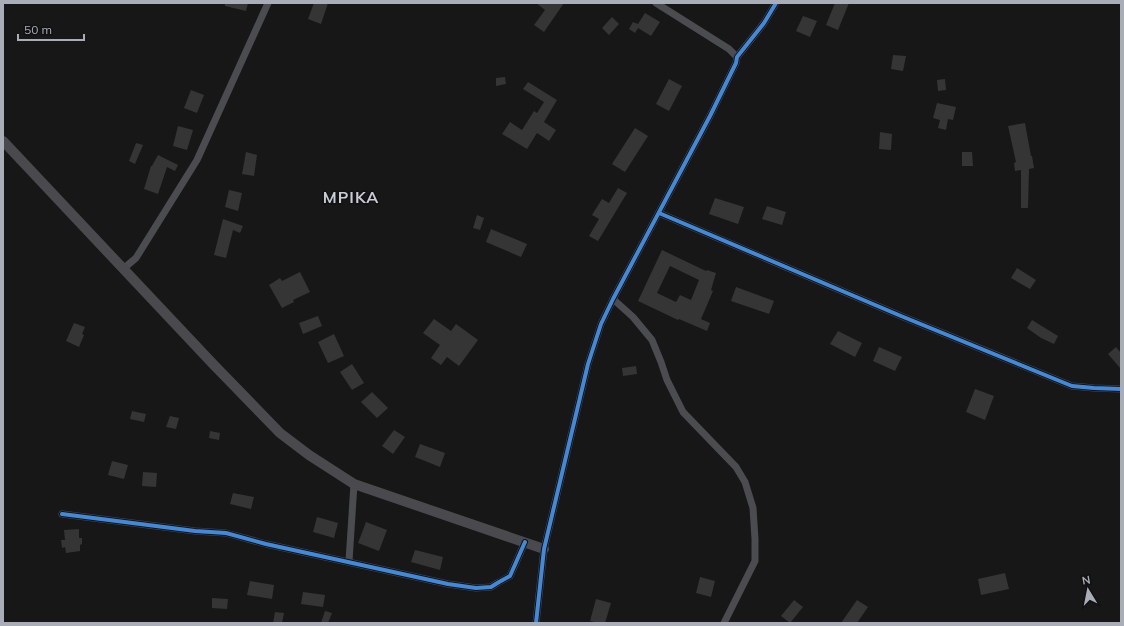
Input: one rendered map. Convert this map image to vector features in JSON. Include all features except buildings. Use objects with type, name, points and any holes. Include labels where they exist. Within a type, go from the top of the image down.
[{"type":"main road","points":[[3,141],[212,364],[280,434],[354,484],[544,549]]},
{"type":"street","points":[[123,269],[136,258],[197,160],[268,3]]},
{"type":"street","points":[[656,3],[729,49],[737,56]]},
{"type":"street","points":[[536,623],[544,549],[588,364],[601,324],[710,116],[736,63],[737,56],[764,23],[776,3]]},
{"type":"street","points":[[659,213],[901,316],[1072,386],[1121,389]]},
{"type":"street","points":[[613,299],[633,317],[652,340],[667,380],[683,412],[736,467],[745,482],[753,508],[755,561],[724,623]]},
{"type":"street","points":[[349,561],[354,484]]},
{"type":"street","points":[[62,514],[226,533],[266,544],[349,561],[448,584],[476,588],[491,586],[510,576],[525,542]]},
{"type":"cycle path","points":[[536,623],[544,549],[588,364],[601,324],[710,116],[736,63],[737,57],[764,23],[776,3]]},
{"type":"cycle path","points":[[659,213],[901,316],[1072,386],[1121,389]]},
{"type":"cycle path","points":[[62,514],[195,531],[226,533],[266,544],[448,584],[476,588],[491,587],[510,576],[525,542]]},
{"type":"district","name":"MPIKA","points":[[351,197]]}]
